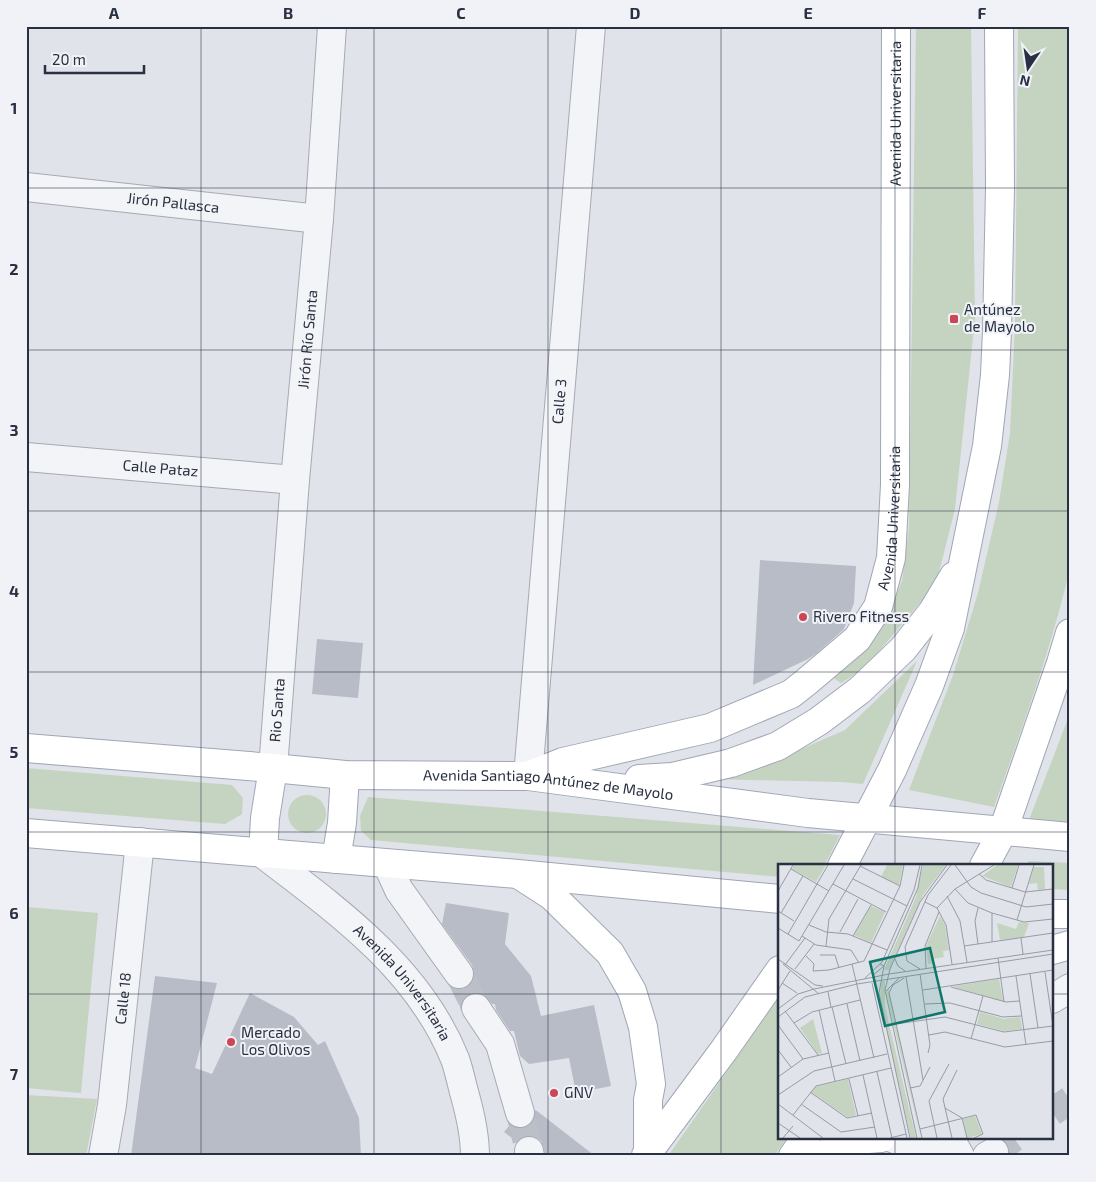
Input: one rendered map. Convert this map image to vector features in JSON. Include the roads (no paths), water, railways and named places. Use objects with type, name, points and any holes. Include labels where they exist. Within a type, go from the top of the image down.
[{"type":"main road","name":"Avenida Universitaria","points":[[528,776],[562,762],[710,728],[791,694],[857,639],[878,607],[891,558],[895,485],[896,26]]},
{"type":"main road","points":[[843,864],[892,770],[929,686],[950,628],[987,446],[996,375],[1000,188],[999,26]]},
{"type":"main road","points":[[569,782],[672,777],[731,763],[778,746],[819,722],[860,690],[904,650],[933,611],[964,560]]},
{"type":"main road","points":[[985,864],[1003,831],[1066,669],[1070,633]]},
{"type":"main road","name":"Avenida Santiago Antúnez de Mayolo","points":[[26,748],[345,775],[528,776],[808,813],[1070,837]]},
{"type":"main road","points":[[263,854],[265,818],[273,768]]},
{"type":"main road","points":[[336,859],[342,822],[345,775]]},
{"type":"main road","points":[[26,833],[518,874],[778,899]]},
{"type":"main road","points":[[518,874],[552,896],[610,953],[632,991],[643,1027],[651,1084],[648,1100],[646,1154]]},
{"type":"main road","points":[[1054,914],[1070,914]]},
{"type":"main road","points":[[1054,949],[1070,945]]},
{"type":"main road","points":[[646,1154],[724,1050],[778,973]]},
{"type":"main road","points":[[793,1156],[805,1140]]},
{"type":"main road","points":[[823,1156],[843,1141],[856,1140]]},
{"type":"street","name":"Jirón Río Santa","points":[[282,653],[295,480],[319,219],[332,26]]},
{"type":"street","name":"Calle 3","points":[[528,776],[591,26]]},
{"type":"street","name":"Jirón Pallasca","points":[[26,187],[319,219]]},
{"type":"street","name":"Calle Pataz","points":[[26,457],[295,480]]},
{"type":"street","name":"Rio Santa","points":[[273,768],[282,653]]},
{"type":"street","name":"Calle 18","points":[[103,1156],[112,1105],[140,842]]},
{"type":"street","name":"Avenida Universitaria","points":[[263,854],[357,928],[390,959],[430,1009],[456,1060],[468,1104],[475,1143],[475,1156]]},
{"type":"street","points":[[387,864],[399,890],[459,974]]},
{"type":"street","points":[[1054,998],[1070,988]]},
{"type":"street","points":[[476,1008],[500,1044],[520,1113]]},
{"type":"street","points":[[876,1156],[889,1140]]},
{"type":"street","points":[[896,1140],[938,1156]]},
{"type":"street","points":[[951,1140],[960,1156]]},
{"type":"tunnel","points":[[459,974],[476,1008]]},
{"type":"tunnel","points":[[1054,1111],[1070,1100]]},
{"type":"tunnel","points":[[520,1113],[529,1151]]},
{"type":"tunnel","points":[[994,1152],[1011,1140]]},
{"type":"place","name":"Antúnez de Mayolo","points":[[954,319]]},
{"type":"place","name":"Rivero Fitness","points":[[803,617]]},
{"type":"place","name":"Mercado Los Olivos","points":[[231,1042]]},
{"type":"place","name":"GNV","points":[[554,1093]]}]
